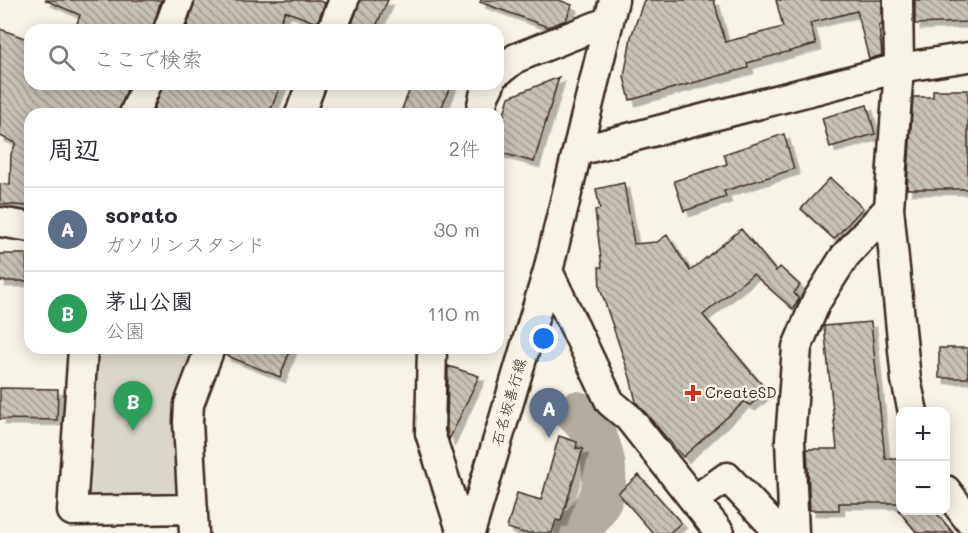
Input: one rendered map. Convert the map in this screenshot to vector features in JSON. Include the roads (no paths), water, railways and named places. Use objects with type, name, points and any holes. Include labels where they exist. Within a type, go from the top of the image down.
[{"type":"street","points":[[170,24],[179,0]]},
{"type":"street","points":[[334,24],[344,0]]},
{"type":"street","points":[[898,0],[899,68],[889,208],[903,358],[912,407]]},
{"type":"street","points":[[504,67],[516,58],[611,10]]},
{"type":"street","name":"石名坂善行線","points":[[470,533],[548,271],[611,10]]},
{"type":"street","points":[[578,151],[899,68],[968,57]]},
{"type":"street","points":[[137,108],[144,90]]},
{"type":"street","points":[[302,108],[309,90]]},
{"type":"street","points":[[481,108],[486,90]]},
{"type":"street","points":[[794,533],[790,440],[798,347],[816,302],[844,256],[889,208]]},
{"type":"street","points":[[0,222],[24,226]]},
{"type":"street","points":[[548,271],[610,402],[629,418],[720,533]]},
{"type":"street","points":[[83,354],[72,511],[193,521],[187,440],[189,404],[208,354]]},
{"type":"street","points":[[432,354],[430,433],[462,533]]},
{"type":"street","points":[[703,494],[727,477],[780,533]]},
{"type":"street","points":[[950,496],[968,519]]},
{"type":"waterway","points":[[576,533],[591,515],[600,499],[604,483],[603,461],[596,439],[591,429],[577,413]]},
{"type":"place","name":"CreateSD","points":[[693,393]]},
{"type":"place","name":"茅山公園","points":[[133,431]]},
{"type":"place","name":"sorato","points":[[549,438]]}]
